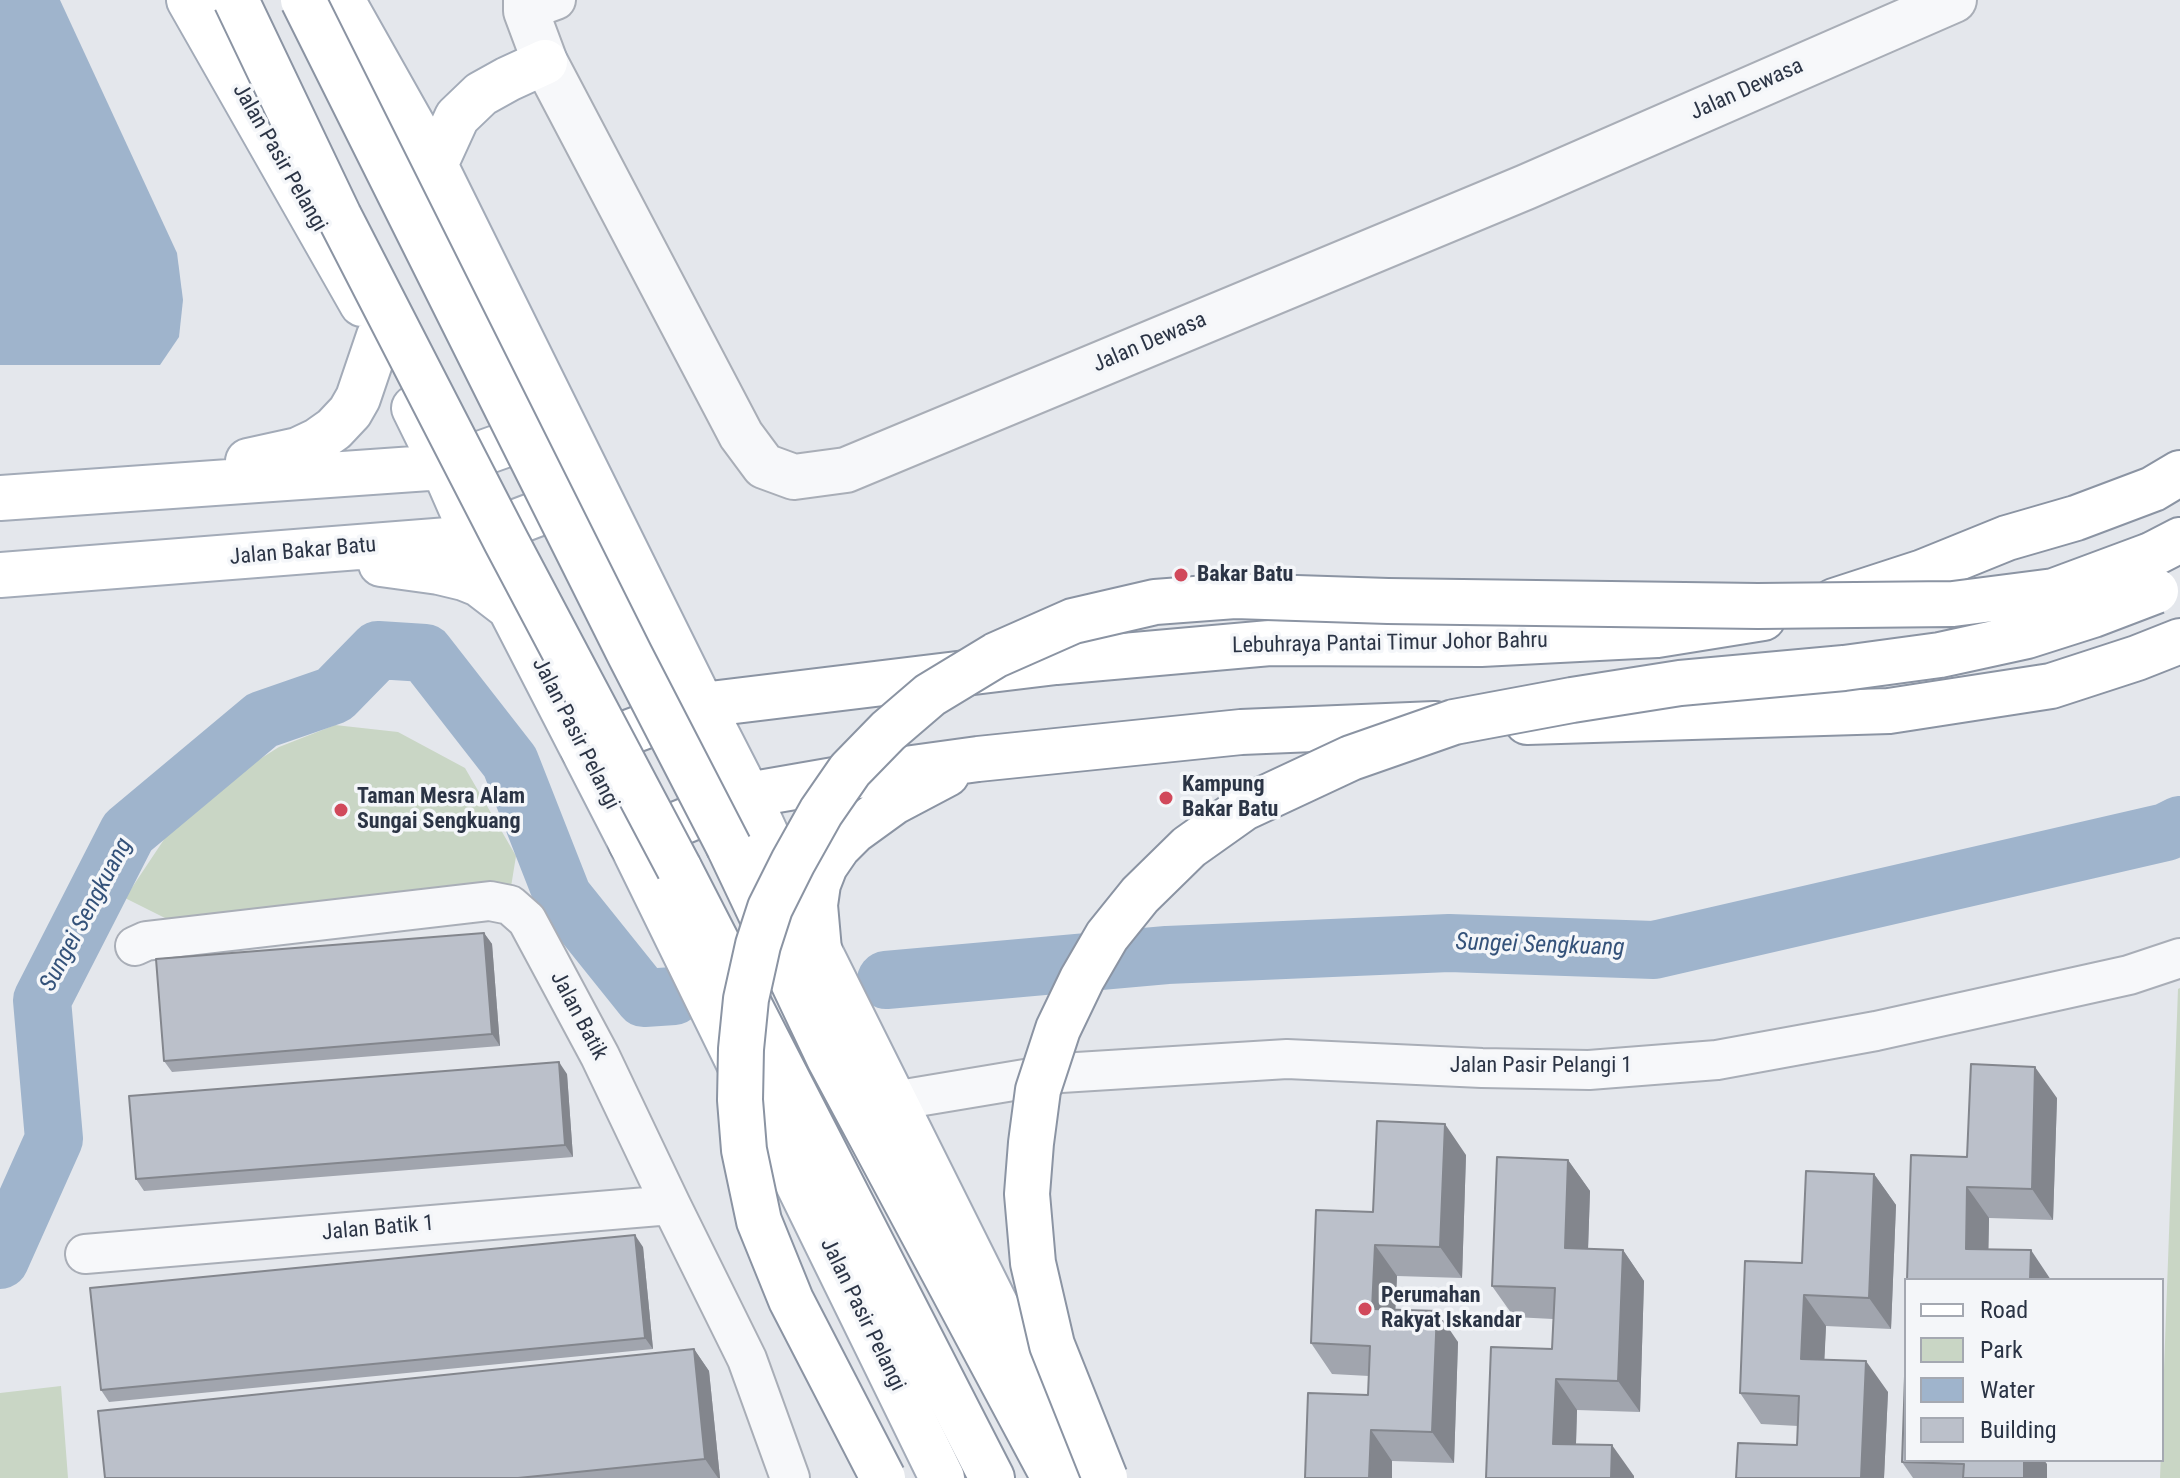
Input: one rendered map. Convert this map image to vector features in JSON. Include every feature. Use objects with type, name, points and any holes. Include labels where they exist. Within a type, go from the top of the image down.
[{"type":"main road","name":"Jalan Pasir Pelangi","points":[[189,0],[379,336],[474,538],[584,749],[758,1101],[936,1473]]},
{"type":"main road","points":[[236,0],[339,216],[992,1478]]},
{"type":"main road","points":[[303,0],[729,847],[829,1058],[1054,1478]]},
{"type":"main road","points":[[342,0],[435,165],[748,795],[884,1082],[1082,1478]]},
{"type":"main road","points":[[435,165],[457,117],[481,94],[545,62]]},
{"type":"main road","points":[[129,488],[298,450],[317,441],[350,412],[364,383],[379,336]]},
{"type":"main road","points":[[0,498],[443,467],[564,424]]},
{"type":"main road","name":"Lebuhraya Pantai Timur Johor Bahru","points":[[584,749],[702,705],[1056,662],[1270,643],[1481,644],[1657,635],[1760,618],[1841,599],[1923,572],[2007,538],[2076,518],[2153,489],[2180,473]]},
{"type":"main road","name":"Jalan Bakar Batu","points":[[0,575],[474,538],[597,491]]},
{"type":"main road","points":[[2007,538],[1990,554],[1975,576],[1969,601],[1973,627],[1984,651],[2003,669],[2051,686]]},
{"type":"main road","points":[[287,554],[392,565],[451,575],[479,584],[509,607]]},
{"type":"main road","points":[[883,1478],[791,1300],[759,1221],[744,1150],[740,1100],[741,1049],[746,999],[758,945],[770,908],[793,862],[821,812],[850,770],[888,731],[930,695],[996,655],[1073,621],[1155,602],[1235,596],[1758,606],[1953,604],[2054,591],[2167,566]]},
{"type":"main road","points":[[1105,1478],[1052,1345],[1033,1263],[1027,1194],[1038,1090],[1058,1029],[1107,936],[1140,895],[1189,847],[1244,808],[1351,758],[1454,722],[1680,683],[1844,668],[1940,655],[2027,636],[2093,615],[2167,566]]},
{"type":"main road","points":[[631,843],[748,795],[978,759],[1296,729],[1889,711],[2051,686],[2180,641]]},
{"type":"main road","points":[[819,950],[815,905],[818,884],[825,866],[838,847],[854,831],[894,802],[978,759]]},
{"type":"street","name":"Jalan Dewasa","points":[[536,4],[545,62],[741,435],[764,466],[794,477],[846,470],[1526,187],[1954,0]]},
{"type":"street","name":"Jalan Batik","points":[[135,946],[146,941],[490,901],[510,905],[527,920],[600,1056],[747,1359],[790,1478]]},
{"type":"street","name":"Jalan Pasir Pelangi 1","points":[[884,1082],[1287,1059],[1589,1070],[1717,1060],[1876,1031],[2129,975],[2180,958]]},
{"type":"street","name":"Jalan Batik 1","points":[[85,1254],[671,1205]]},
{"type":"green space","name":"Taman Mesra Alam Sungai Sengkuang","points":[[335,725],[398,732],[465,768],[516,856],[510,893],[167,919],[125,898],[169,832],[214,788],[279,747]]},
{"type":"green space","points":[[2178,989],[2180,1478],[2160,1478],[2161,1462],[2164,1462],[2164,1369]]},
{"type":"green space","points":[[61,1386],[68,1478],[0,1478],[0,1393]]},
{"type":"water","points":[[0,0],[60,0],[177,253],[183,300],[179,337],[160,365],[0,365]]},
{"type":"building","points":[[484,933],[492,1034],[164,1061],[156,959]]},
{"type":"building","points":[[559,1062],[565,1145],[136,1179],[129,1096]]},
{"type":"building","points":[[1971,1064],[2035,1067],[2032,1189],[1967,1187],[1966,1249],[2031,1250],[2030,1278],[1907,1278],[1911,1155],[1967,1157]]},
{"type":"building","points":[[1377,1121],[1445,1124],[1440,1247],[1375,1245],[1372,1309],[1437,1311],[1432,1432],[1371,1430],[1369,1478],[1305,1478],[1308,1393],[1368,1395],[1370,1346],[1311,1343],[1316,1210],[1373,1212]]},
{"type":"building","points":[[1497,1157],[1568,1160],[1565,1248],[1623,1250],[1618,1381],[1556,1379],[1553,1444],[1612,1445],[1611,1478],[1486,1478],[1491,1347],[1552,1349],[1555,1288],[1492,1286]]},
{"type":"building","points":[[1806,1171],[1874,1174],[1869,1298],[1804,1295],[1801,1359],[1866,1361],[1861,1478],[1736,1478],[1738,1443],[1797,1445],[1799,1396],[1740,1393],[1745,1261],[1802,1263]]},
{"type":"building","points":[[635,1235],[645,1338],[101,1390],[90,1288]]},
{"type":"building","points":[[694,1349],[705,1459],[518,1478],[105,1478],[98,1411]]},
{"type":"building","points":[[1904,1405],[1904,1462],[2024,1462],[2024,1478],[1963,1478],[1964,1464],[1902,1462]]},
{"type":"waterway","name":"Sungei Sengkuang","points":[[0,1260],[54,1139],[42,1000],[128,832],[262,720],[334,695],[378,650],[425,653],[510,762],[563,897],[644,998],[674,996]]},
{"type":"waterway","name":"Sungei Sengkuang","points":[[886,980],[1167,955],[1449,943],[1654,950],[2166,832],[2180,825]]},
{"type":"place","name":"Bakar Batu","points":[[1181,575]]},
{"type":"place","name":"Kampung Bakar Batu","points":[[1166,798]]},
{"type":"place","name":"Taman Mesra Alam Sungai Sengkuang","points":[[341,810]]},
{"type":"place","name":"Perumahan Rakyat Iskandar","points":[[1365,1309]]}]
